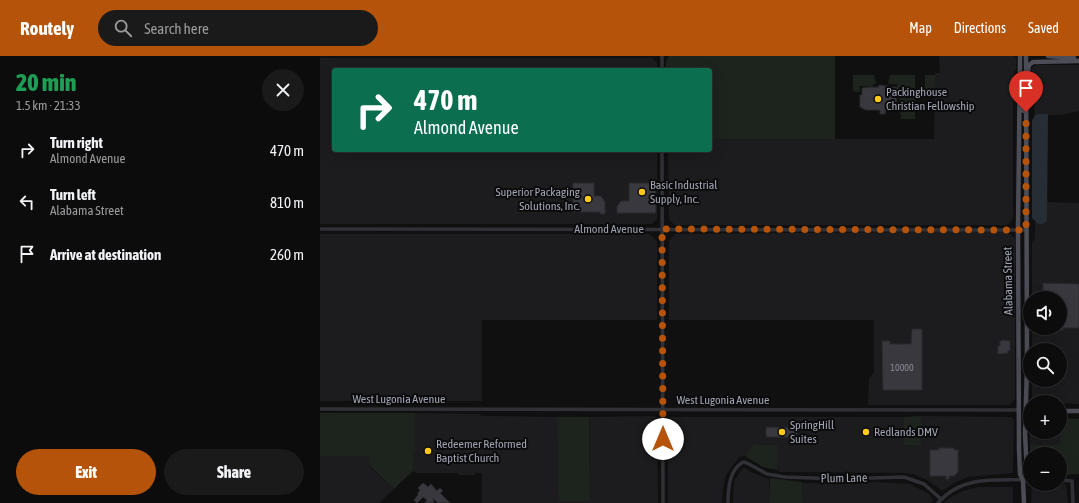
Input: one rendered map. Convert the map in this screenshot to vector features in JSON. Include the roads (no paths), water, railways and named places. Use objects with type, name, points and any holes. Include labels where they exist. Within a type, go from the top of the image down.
[{"type":"main road","name":"Alabama Street","points":[[1020,56],[1018,230],[1019,410],[1020,474],[1023,480]]},
{"type":"main road","name":"Alabama Street","points":[[1026,56],[1028,395]]},
{"type":"main road","points":[[1048,56],[1079,60]]},
{"type":"main road","points":[[1025,86],[1028,81],[1029,66],[1033,62],[1079,60]]},
{"type":"main road","points":[[1019,79],[1022,89],[1022,110],[1026,112]]},
{"type":"main road","points":[[1067,411],[1079,411]]},
{"type":"main road","name":"Alabama Street","points":[[1023,491],[1024,503]]},
{"type":"street","points":[[662,56],[662,68]]},
{"type":"street","points":[[662,152],[663,503]]},
{"type":"street","name":"Almond Avenue","points":[[320,228],[1026,230]]},
{"type":"street","name":"West Lugonia Avenue","points":[[320,409],[1019,410]]},
{"type":"street","name":"Plum Lane","points":[[728,503],[730,481],[735,470],[743,462],[767,474],[785,477],[839,479],[904,477],[924,484],[941,499]]},
{"type":"street","points":[[938,503],[941,499],[957,488],[972,481],[1023,480]]},
{"type":"street","points":[[1067,480],[1070,480],[1073,484],[1073,503]]},
{"type":"place","name":"Packinghouse Christian Fellowship","points":[[878,99]]},
{"type":"place","name":"Basic Industrial Supply, Inc.","points":[[642,192]]},
{"type":"place","name":"Superior Packaging Solutions, Inc.","points":[[588,199]]},
{"type":"place","name":"SpringHill Suites","points":[[782,432]]},
{"type":"place","name":"Redlands DMV","points":[[866,432]]},
{"type":"place","name":"Redeemer Reformed Baptist Church","points":[[428,451]]}]
